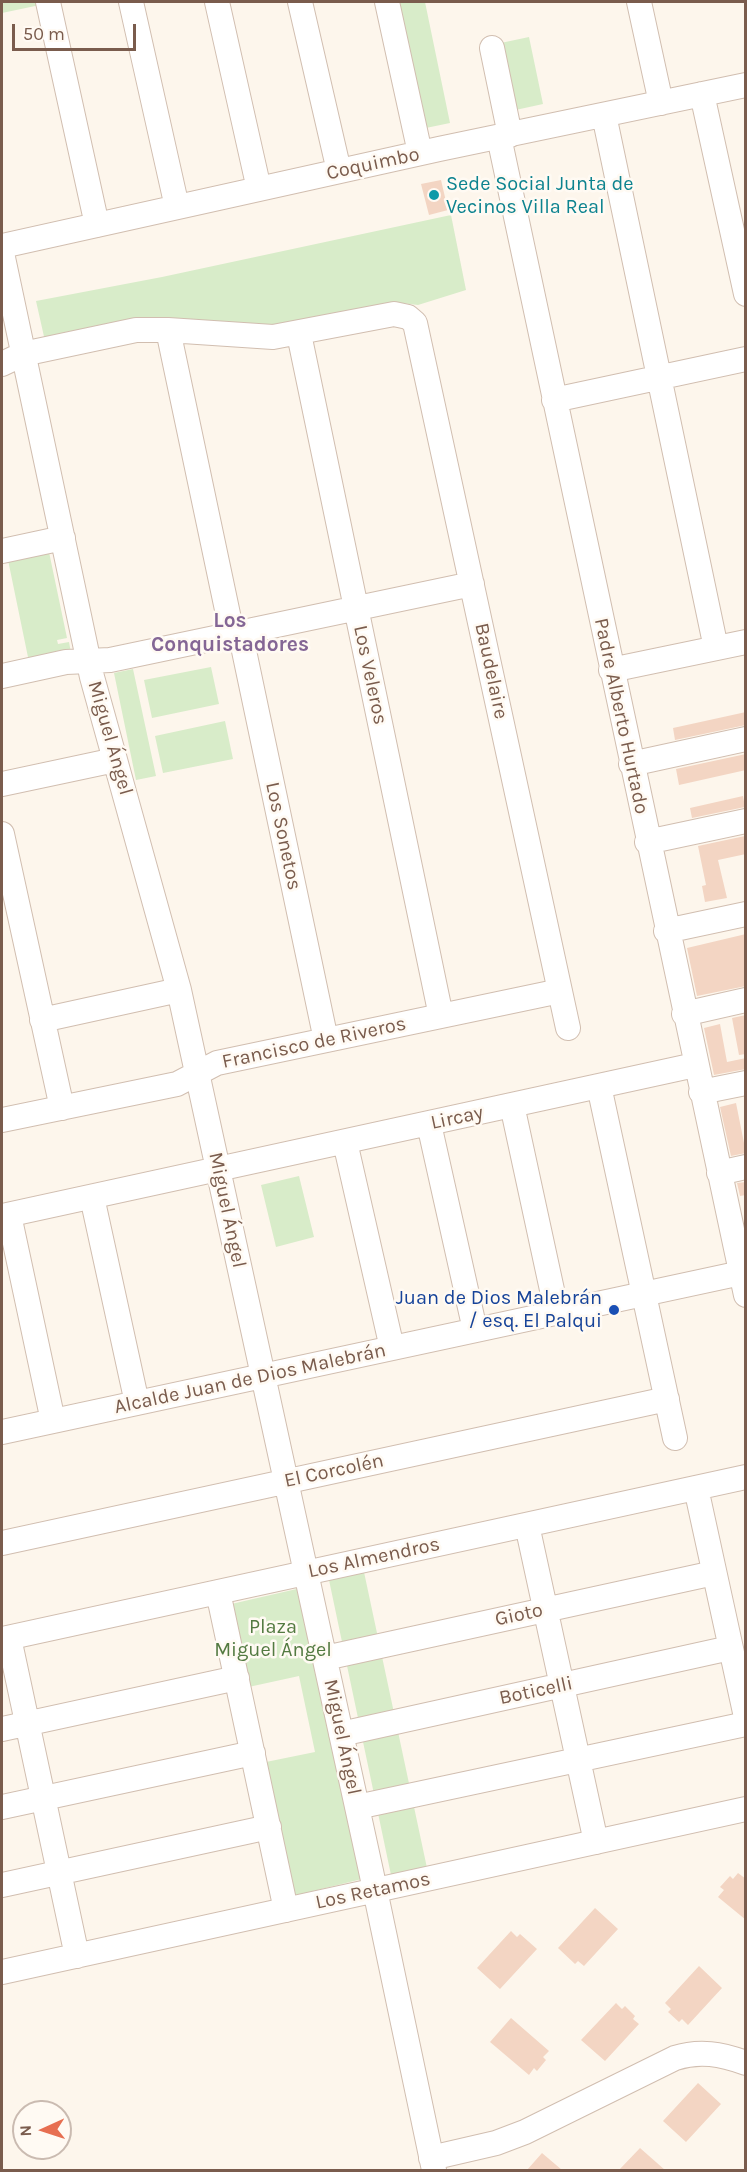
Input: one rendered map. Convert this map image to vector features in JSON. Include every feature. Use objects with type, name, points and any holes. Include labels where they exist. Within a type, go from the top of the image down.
[{"type":"street","points":[[48,2],[97,225]]},
{"type":"street","points":[[131,2],[177,207]]},
{"type":"street","points":[[217,2],[259,189]]},
{"type":"street","points":[[300,2],[339,171]]},
{"type":"street","points":[[387,2],[420,153]]},
{"type":"street","points":[[639,2],[661,103]]},
{"type":"street","name":"Padre Alberto Hurtado","points":[[492,48],[504,136],[554,400],[666,931],[744,1280]]},
{"type":"street","name":"Coquimbo","points":[[2,246],[420,153],[746,85]]},
{"type":"street","points":[[702,94],[746,294]]},
{"type":"street","points":[[604,115],[716,648]]},
{"type":"street","name":"Miguel Ángel","points":[[2,254],[89,661],[179,990],[375,1890],[432,2164]]},
{"type":"street","name":"Baudelaire","points":[[299,334],[394,314],[408,317],[419,331],[568,1028]]},
{"type":"street","points":[[2,364],[23,354],[136,330],[168,330],[260,338],[299,334]]},
{"type":"street","name":"Los Sonetos","points":[[168,330],[228,619],[243,646],[326,1040]]},
{"type":"street","name":"Los Veleros","points":[[299,334],[441,1016]]},
{"type":"street","points":[[554,400],[746,360]]},
{"type":"street","points":[[2,551],[63,538]]},
{"type":"street","points":[[2,676],[66,662],[110,660],[472,584]]},
{"type":"street","points":[[611,670],[746,642]]},
{"type":"street","points":[[631,764],[746,739]]},
{"type":"street","points":[[2,784],[115,760]]},
{"type":"street","points":[[647,842],[746,821]]},
{"type":"street","points":[[2,834],[62,1108]]},
{"type":"street","points":[[666,931],[746,914]]},
{"type":"street","points":[[42,1020],[179,990]]},
{"type":"street","name":"Francisco de Riveros","points":[[2,1120],[177,1084],[217,1063],[560,991]]},
{"type":"street","points":[[684,1014],[746,1000]]},
{"type":"street","name":"Lircay","points":[[5,1215],[695,1065]]},
{"type":"street","points":[[701,1092],[746,1083]]},
{"type":"street","points":[[599,1086],[675,1438]]},
{"type":"street","points":[[512,1105],[557,1312]]},
{"type":"street","points":[[429,1124],[475,1330]]},
{"type":"street","points":[[345,1142],[392,1348]]},
{"type":"street","points":[[719,1173],[746,1167]]},
{"type":"street","points":[[92,1197],[137,1403]]},
{"type":"street","points":[[5,1215],[53,1421]]},
{"type":"street","name":"Alcalde Juan de Dios Malebrán","points":[[2,1432],[644,1294],[744,1280]]},
{"type":"street","name":"El Corcolén","points":[[2,1543],[667,1399]]},
{"type":"street","name":"Los Almendros","points":[[5,1639],[746,1477]]},
{"type":"street","points":[[696,1488],[746,1717]]},
{"type":"street","points":[[527,1525],[596,1842]]},
{"type":"street","name":"Gioto","points":[[325,1658],[714,1573]]},
{"type":"street","points":[[218,1592],[286,1910]]},
{"type":"street","points":[[5,1639],[27,1723],[76,1956]]},
{"type":"street","name":"Boticelli","points":[[341,1734],[730,1648]]},
{"type":"street","points":[[2,1729],[237,1678]]},
{"type":"street","points":[[357,1807],[746,1724]]},
{"type":"street","points":[[2,1807],[253,1753]]},
{"type":"street","name":"Los Retamos","points":[[2,1972],[746,1809]]},
{"type":"street","points":[[2,1885],[269,1827]]},
{"type":"street","points":[[432,2164],[515,2136],[675,2058],[690,2053],[707,2052],[746,2063]]},
{"type":"green space","points":[[2,2],[39,2],[40,5],[2,13]]},
{"type":"green space","points":[[392,2],[425,2],[450,123],[421,129]]},
{"type":"green space","points":[[529,37],[543,104],[511,111],[496,44]]},
{"type":"green space","points":[[451,215],[466,290],[418,305],[401,303],[295,326],[45,341],[36,301],[162,277]]},
{"type":"green space","points":[[49,552],[67,638],[57,640],[58,644],[69,642],[71,653],[29,662],[8,560]]},
{"type":"green space","points":[[211,667],[219,704],[152,718],[144,680]]},
{"type":"green space","points":[[133,669],[156,776],[136,780],[114,673]]},
{"type":"green space","points":[[225,721],[233,759],[163,773],[155,736]]},
{"type":"green space","points":[[299,1176],[314,1237],[276,1247],[261,1185]]},
{"type":"green space","points":[[364,1572],[427,1868],[391,1875],[329,1580]]},
{"type":"green space","name":"Plaza Miguel Ángel","points":[[301,1588],[362,1879],[289,1897],[261,1763],[315,1752],[299,1676],[244,1688],[227,1605]]},
{"type":"building","name":"Sede Social Junta de Vecinos Villa Real","points":[[441,180],[448,210],[429,215],[421,184]]},
{"type":"building","points":[[746,712],[746,725],[675,740],[673,728]]},
{"type":"building","points":[[746,754],[746,770],[679,785],[676,769]]},
{"type":"building","points":[[743,796],[745,807],[692,818],[690,808]]},
{"type":"building","points":[[745,836],[746,854],[718,860],[727,898],[705,902],[702,886],[706,885],[698,846]]},
{"type":"building","points":[[746,934],[746,986],[697,996],[687,948]]},
{"type":"building","points":[[746,1015],[746,1054],[739,1055],[732,1018]]},
{"type":"building","points":[[720,1024],[727,1062],[746,1058],[746,1069],[714,1075],[704,1028]]},
{"type":"building","points":[[736,1103],[746,1153],[731,1156],[720,1107]]},
{"type":"building","points":[[746,1182],[746,1195],[740,1196],[737,1183]]},
{"type":"building","points":[[738,1873],[746,1879],[746,1920],[718,1897],[724,1890],[720,1887],[730,1876],[733,1879]]},
{"type":"building","points":[[595,1908],[618,1929],[584,1966],[578,1961],[575,1964],[558,1948]]},
{"type":"building","points":[[511,1931],[517,1937],[520,1934],[537,1949],[500,1989],[477,1968]]},
{"type":"building","points":[[699,1966],[722,1988],[688,2025],[682,2019],[679,2022],[668,2012],[671,2009],[665,2003]]},
{"type":"building","points":[[616,2003],[622,2009],[625,2006],[639,2024],[605,2061],[581,2040]]},
{"type":"building","points":[[511,2018],[549,2051],[543,2057],[546,2060],[537,2071],[534,2068],[529,2075],[490,2042]]},
{"type":"building","points":[[698,2083],[721,2104],[686,2142],[663,2121]]},
{"type":"building","points":[[640,2148],[665,2170],[619,2170]]},
{"type":"building","points":[[542,2153],[562,2170],[527,2170]]},
{"type":"place","name":"Sede Social Junta de Vecinos Villa Real","points":[[434,195]]},
{"type":"place","name":"Juan de Dios Malebrán / esq. El Palqui","points":[[614,1310]]},
{"type":"district","name":"Los Conquistadores","points":[[230,633]]}]
